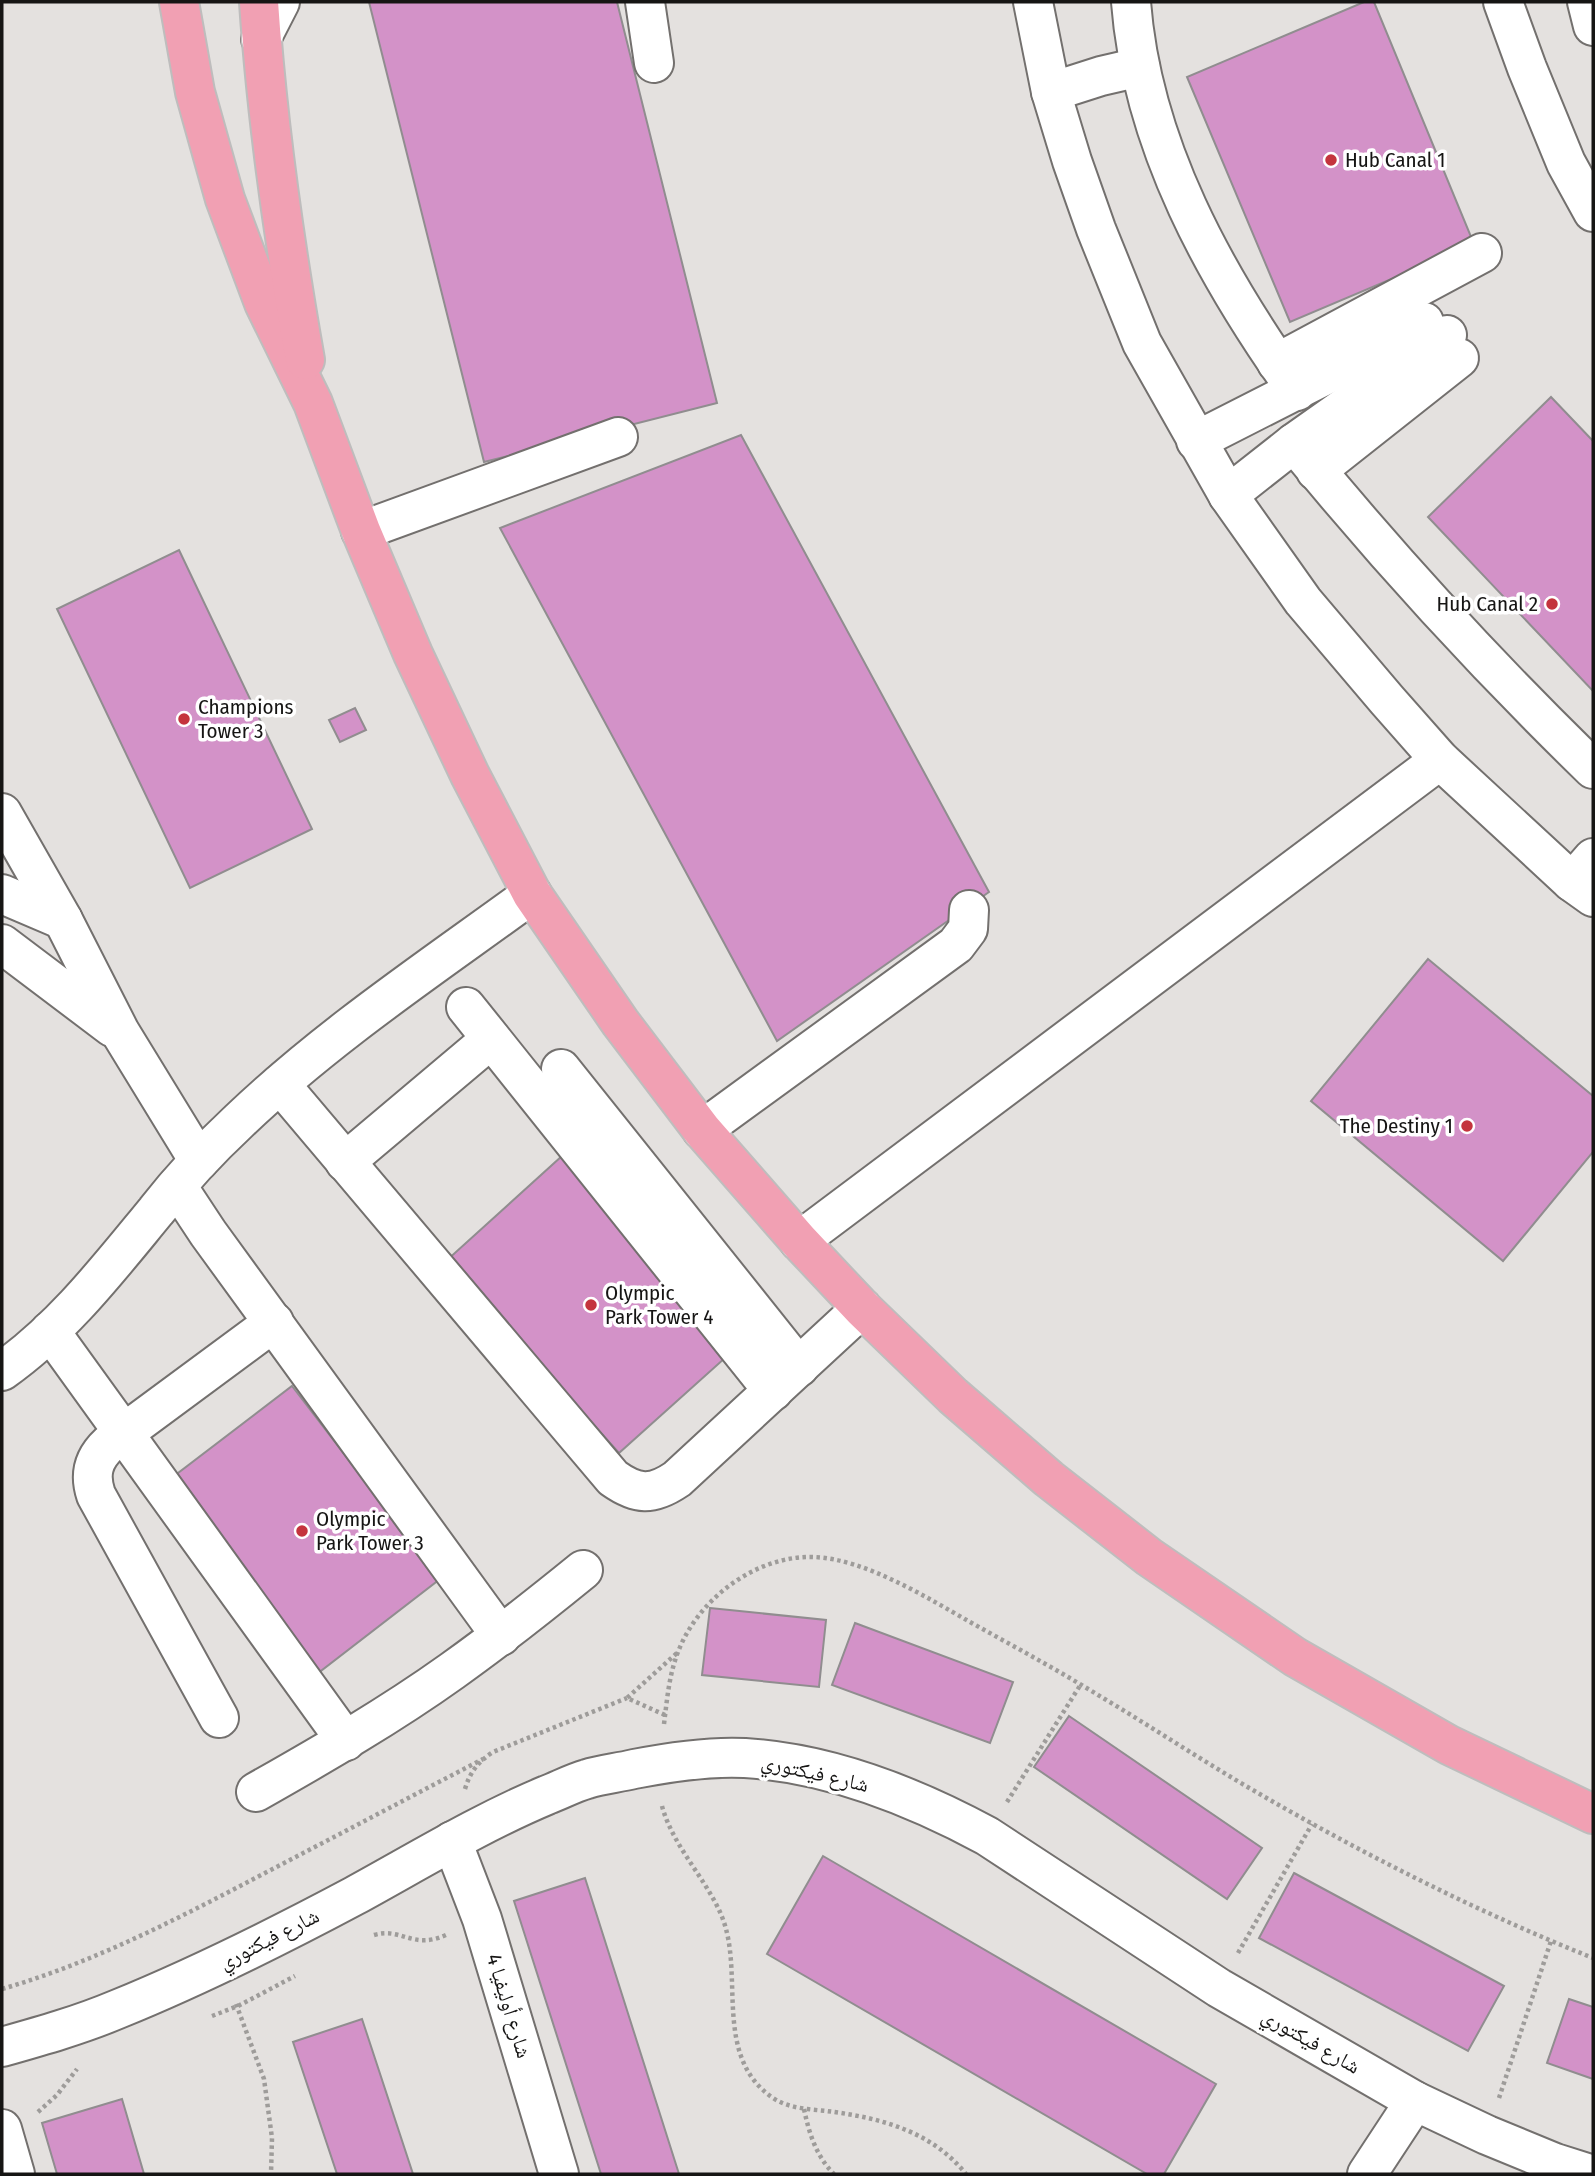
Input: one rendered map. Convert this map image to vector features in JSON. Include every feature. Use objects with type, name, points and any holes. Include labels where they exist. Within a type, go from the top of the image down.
[{"type":"main road","points":[[179,2],[195,92],[225,200],[264,303],[313,403],[361,531],[413,654],[532,894],[620,1022],[702,1130],[862,1308],[962,1405],[1049,1479],[1149,1557],[1307,1664],[1449,1745],[1593,1814]]},
{"type":"main road","points":[[259,2],[272,150],[313,403]]},
{"type":"street","points":[[261,40],[280,2]]},
{"type":"street","points":[[645,2],[654,64]]},
{"type":"street","points":[[1033,2],[1051,92],[1096,229],[1142,343],[1228,495],[1303,601],[1440,760],[1586,879]]},
{"type":"street","points":[[1131,2],[1140,67],[1170,168],[1196,225],[1237,300],[1287,377]]},
{"type":"street","points":[[1503,2],[1566,163],[1593,212]]},
{"type":"street","points":[[1587,2],[1593,26]]},
{"type":"street","points":[[1051,92],[1140,67]]},
{"type":"street","points":[[1196,441],[1287,377],[1482,253]]},
{"type":"street","points":[[1228,495],[1305,457],[1444,338],[1287,377]]},
{"type":"street","points":[[361,531],[618,437]]},
{"type":"street","points":[[1305,457],[1385,552],[1457,631],[1593,769]]},
{"type":"street","points":[[799,1241],[1440,760]]},
{"type":"street","points":[[2,813],[120,1032],[188,1174],[208,1233],[501,1636]]},
{"type":"street","points":[[2,894],[62,920]]},
{"type":"street","points":[[2,1371],[50,1331],[114,1262],[188,1174],[280,1084],[358,1020],[532,894]]},
{"type":"street","points":[[702,1130],[956,945],[968,929],[969,910]]},
{"type":"street","points":[[2,944],[120,1032]]},
{"type":"street","points":[[466,1007],[491,1040],[786,1379]]},
{"type":"street","points":[[345,1162],[491,1040]]},
{"type":"street","points":[[561,1069],[786,1379]]},
{"type":"street","points":[[280,1084],[613,1478],[627,1488],[645,1492],[662,1489],[677,1479],[862,1308]]},
{"type":"street","points":[[219,1718],[96,1495],[91,1482],[93,1467],[98,1454],[124,1433],[274,1322]]},
{"type":"street","points":[[50,1331],[346,1741]]},
{"type":"street","points":[[256,1792],[346,1741],[450,1672],[501,1636],[583,1570]]},
{"type":"street","name":"شارع فيكتوري","points":[[2,2047],[117,2009],[218,1965],[352,1897],[520,1806],[587,1779],[670,1763],[743,1758],[785,1762],[831,1773],[920,1803],[987,1836],[1219,1987],[1415,2101],[1487,2135],[1555,2163],[1590,2174]]},
{"type":"street","name":"شارع أوليفيا 4","points":[[463,1835],[482,1919],[559,2174]]},
{"type":"street","points":[[1367,2174],[1415,2101]]},
{"type":"street","points":[[3,2132],[16,2174]]},
{"type":"path","points":[[2,1989],[109,1951],[185,1916],[482,1759],[521,1740],[626,1698],[678,1653]]},
{"type":"path","points":[[987,1836],[1081,1684]]},
{"type":"path","points":[[626,1698],[665,1715]]},
{"type":"path","points":[[463,1835],[466,1788],[473,1769],[482,1759]]},
{"type":"path","points":[[1219,1987],[1312,1824]]},
{"type":"path","points":[[364,1940],[384,1932],[418,1941],[435,1940],[482,1919]]},
{"type":"path","points":[[1487,2135],[1551,1941]]},
{"type":"path","points":[[218,1965],[237,2006],[264,2079],[272,2138],[271,2174]]},
{"type":"path","points":[[200,2021],[237,2006],[307,1970]]},
{"type":"path","points":[[3,2132],[33,2118],[57,2095],[78,2068]]},
{"type":"path","points":[[804,2109],[808,2132],[818,2153],[834,2174]]},
{"type":"building","points":[[369,2],[617,2],[717,403],[484,462]]},
{"type":"building","name":"Hub Canal 1","points":[[1364,2],[1374,2],[1474,244],[1290,322],[1187,77]]},
{"type":"building","name":"Hub Canal 2","points":[[1551,397],[1593,441],[1593,691],[1428,517]]},
{"type":"building","points":[[741,435],[989,892],[777,1041],[500,528]]},
{"type":"building","name":"Champions Tower 3","points":[[179,550],[312,829],[190,888],[57,609]]},
{"type":"building","points":[[355,708],[366,730],[340,742],[329,720]]},
{"type":"building","name":"The Destiny 1","points":[[1428,959],[1593,1096],[1593,1152],[1503,1261],[1311,1101]]},
{"type":"building","name":"Olympic Park Tower 4","points":[[562,1156],[735,1349],[619,1453],[446,1261]]},
{"type":"building","name":"Olympic Park Tower 3","points":[[292,1386],[440,1579],[313,1677],[165,1483]]},
{"type":"building","points":[[710,1608],[826,1620],[819,1687],[702,1675]]},
{"type":"building","points":[[855,1623],[1013,1682],[990,1743],[832,1685]]},
{"type":"building","points":[[1069,1716],[1262,1848],[1227,1899],[1034,1767]]},
{"type":"building","points":[[823,1856],[1216,2084],[1164,2174],[1147,2174],[767,1954]]},
{"type":"building","points":[[1294,1873],[1504,1986],[1468,2051],[1259,1938]]},
{"type":"building","points":[[585,1878],[679,2174],[601,2174],[514,1901]]},
{"type":"building","points":[[1569,1999],[1593,2007],[1593,2079],[1547,2063]]},
{"type":"building","points":[[362,2019],[413,2174],[337,2174],[293,2042]]},
{"type":"building","points":[[122,2099],[144,2174],[57,2174],[42,2123]]},
{"type":"place","name":"Hub Canal 1","points":[[1331,160]]},
{"type":"place","name":"Hub Canal 2","points":[[1552,604]]},
{"type":"place","name":"Champions Tower 3","points":[[184,719]]},
{"type":"place","name":"The Destiny 1","points":[[1467,1126]]},
{"type":"place","name":"Olympic Park Tower 4","points":[[591,1305]]},
{"type":"place","name":"Olympic Park Tower 3","points":[[302,1531]]}]
